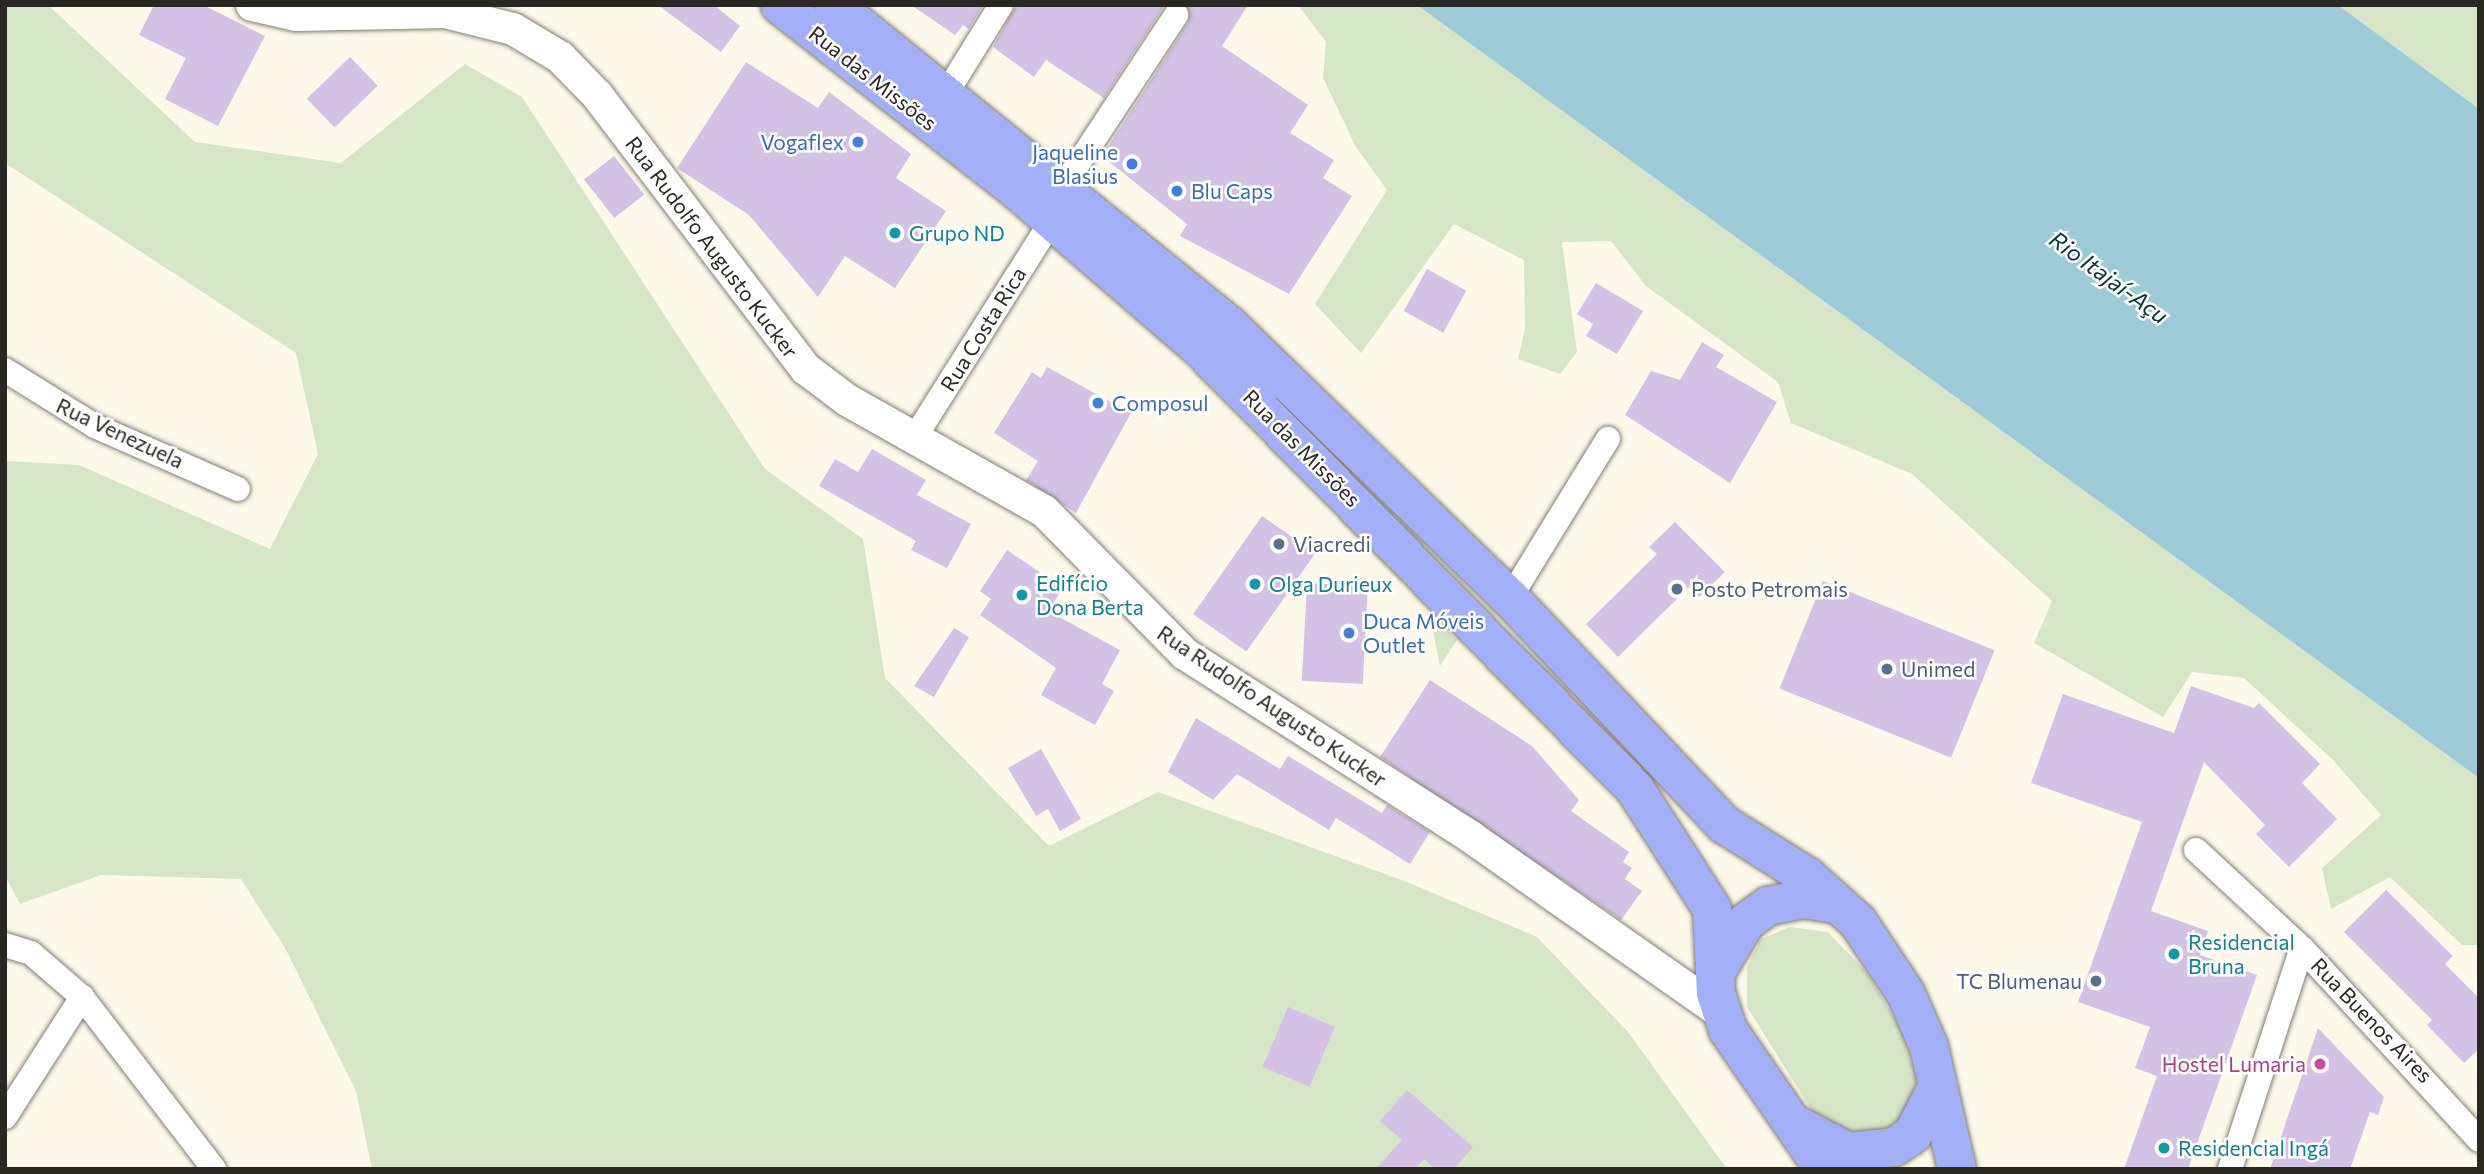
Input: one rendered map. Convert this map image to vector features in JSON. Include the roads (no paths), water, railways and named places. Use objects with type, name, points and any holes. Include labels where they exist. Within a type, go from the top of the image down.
[{"type":"main road","name":"Rua das Missões","points":[[780,5],[1230,326],[1510,598],[1725,825],[1839,905]]},
{"type":"main road","name":"Rua das Missões","points":[[834,5],[947,92],[1288,433],[1635,789],[1703,886],[1715,929],[1717,993]]},
{"type":"main road","points":[[1824,1169],[1780,1114],[1717,993],[1746,922],[1768,906],[1803,899],[1839,905],[1884,956],[1906,994],[1929,1046],[1936,1088],[1957,1169]]},
{"type":"main road","points":[[1780,1114],[1848,1152],[1871,1153],[1913,1134],[1936,1088]]},
{"type":"street","name":"Rua Rudolfo Augusto Kucker","points":[[252,5],[296,15],[445,12],[513,29],[560,57],[597,95],[806,369],[915,437],[1044,511],[1185,654],[1717,993]]},
{"type":"street","points":[[947,92],[1001,5]]},
{"type":"street","name":"Rua Costa Rica","points":[[915,437],[1176,15]]},
{"type":"street","name":"Rua Venezuela","points":[[5,370],[95,426],[238,489]]},
{"type":"street","points":[[1510,598],[1608,439]]},
{"type":"street","name":"Rua Buenos Aires","points":[[2196,850],[2302,948],[2479,1140]]},
{"type":"street","points":[[5,945],[31,953],[82,997],[214,1169]]},
{"type":"street","points":[[2230,1169],[2302,948]]},
{"type":"street","points":[[5,1117],[82,997]]},
{"type":"water","name":"Rio Itajaí-Açu","points":[[1417,5],[2338,5],[2479,109],[2479,778]]},
{"type":"place","name":"Vogaflex","points":[[858,142]]},
{"type":"place","name":"Jaqueline Blasius","points":[[1132,164]]},
{"type":"place","name":"Blu Caps","points":[[1177,191]]},
{"type":"place","name":"Grupo ND","points":[[895,233]]},
{"type":"place","name":"Composul","points":[[1098,403]]},
{"type":"place","name":"Viacredi","points":[[1279,544]]},
{"type":"place","name":"Olga Durieux","points":[[1255,584]]},
{"type":"place","name":"Posto Petromais","points":[[1677,589]]},
{"type":"place","name":"Edifício Dona Berta","points":[[1022,595]]},
{"type":"place","name":"Duca Móveis Outlet","points":[[1349,633]]},
{"type":"place","name":"Unimed","points":[[1887,669]]},
{"type":"place","name":"Residencial Bruna","points":[[2174,954]]},
{"type":"place","name":"TC Blumenau","points":[[2096,981]]},
{"type":"place","name":"Hostel Lumaria","points":[[2320,1064]]},
{"type":"place","name":"Residencial Ingá","points":[[2164,1148]]}]
